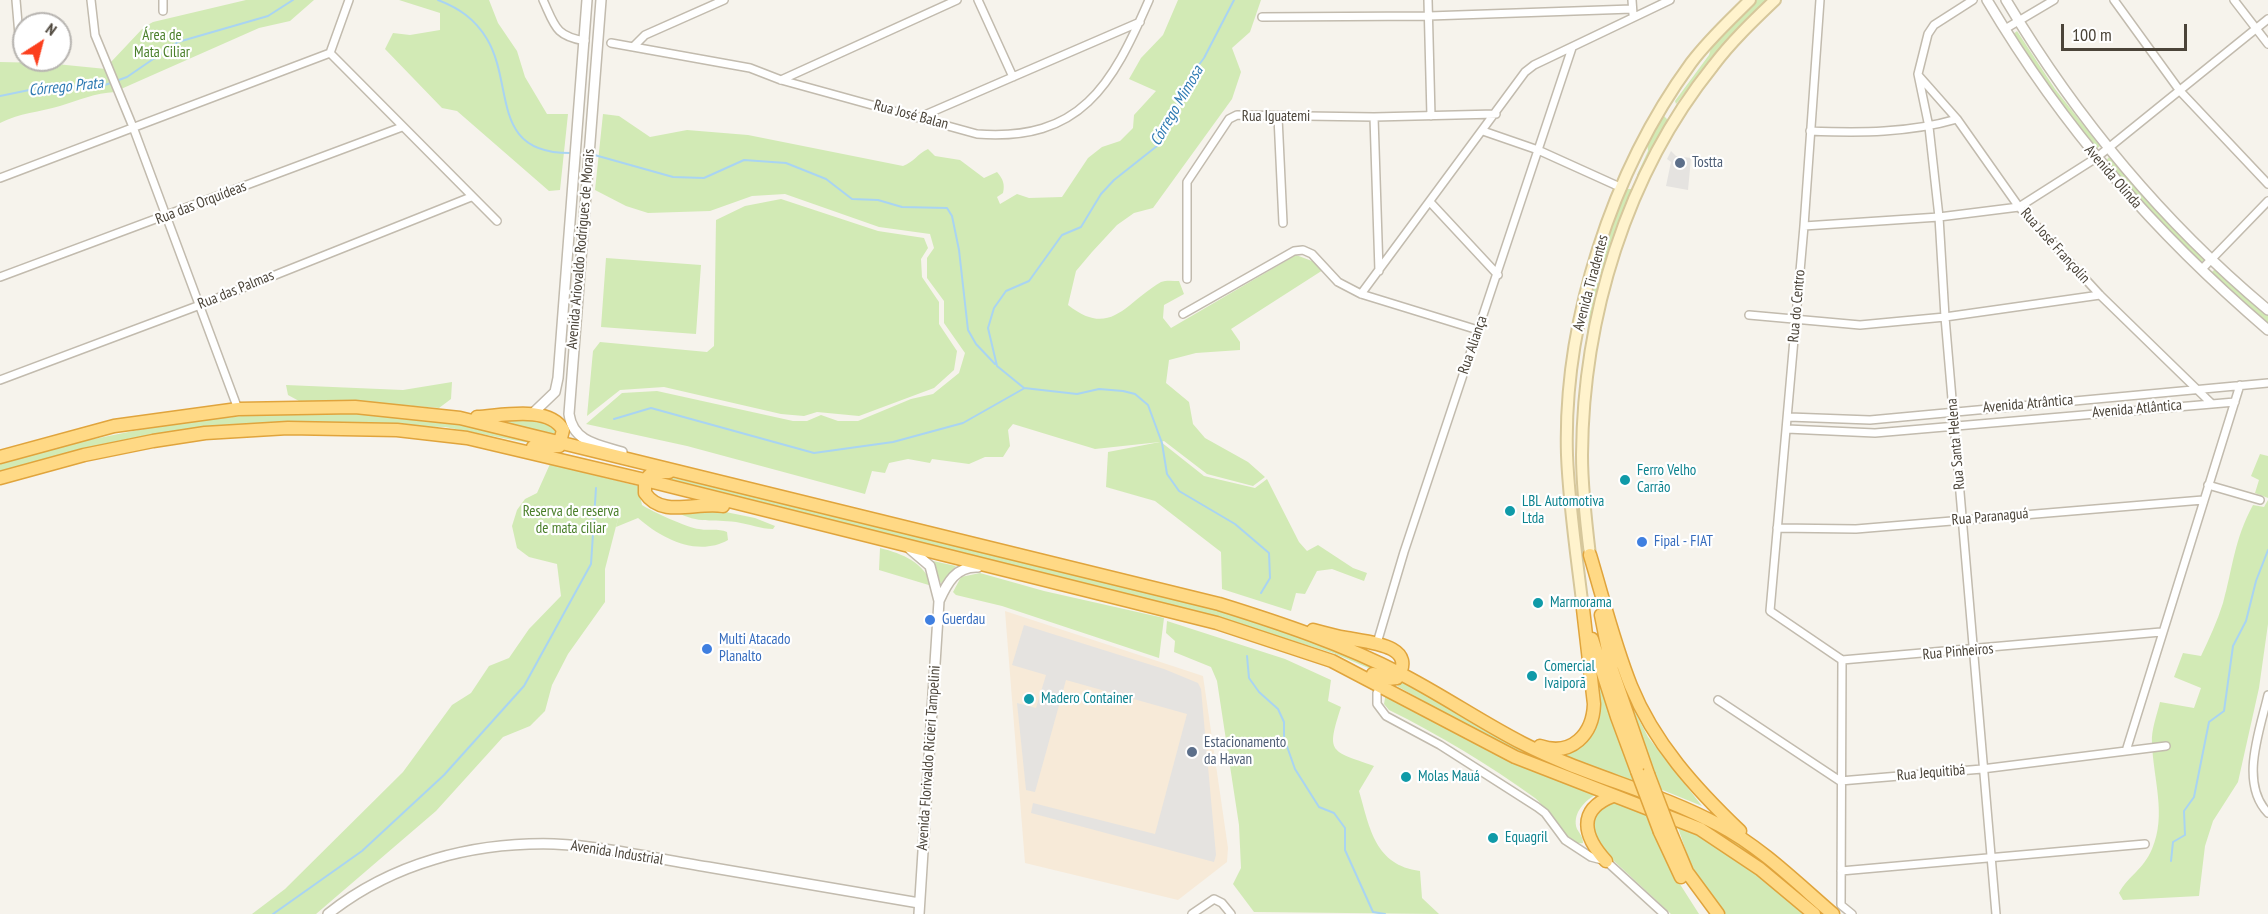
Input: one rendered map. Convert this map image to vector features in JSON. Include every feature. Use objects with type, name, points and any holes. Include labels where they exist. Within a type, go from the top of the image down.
[{"type":"highway","points":[[0,457],[114,426],[238,409],[356,407],[460,418],[632,458],[1219,604],[1278,622],[1377,643],[1397,651],[1402,657],[1391,679]]},
{"type":"highway","points":[[0,478],[113,448],[229,431],[360,428],[549,448],[559,446],[562,441],[563,430],[558,422],[542,415],[460,418]]},
{"type":"highway","points":[[466,438],[645,480],[1217,623],[1391,679],[1515,757],[1700,829],[1760,869],[1812,913]]},
{"type":"highway","points":[[688,473],[658,471],[648,475],[645,480],[645,493],[650,500],[661,507],[717,505],[759,513],[767,511]]},
{"type":"highway","points":[[1590,555],[1612,670],[1643,772],[1680,876],[1707,914]]},
{"type":"highway","points":[[1590,555],[1631,686],[1652,727],[1697,787],[1766,856]]},
{"type":"highway","points":[[1278,622],[1391,679],[1552,750],[1569,747],[1581,739],[1594,719],[1583,609]]},
{"type":"highway","points":[[1583,609],[1617,717],[1643,772]]},
{"type":"highway","points":[[1485,722],[1567,765],[1689,810],[1721,825],[1837,909]]},
{"type":"highway","points":[[1606,861],[1592,844],[1588,821],[1598,803],[1613,796]]},
{"type":"highway","points":[[1664,831],[1687,872],[1718,914]]},
{"type":"main road","name":"Avenida Tiradentes","points":[[1583,609],[1569,488],[1567,438],[1574,345],[1591,278],[1605,228],[1663,105],[1704,47],[1750,0]]},
{"type":"main road","name":"Avenida Tiradentes","points":[[1590,555],[1583,487],[1586,385],[1607,282],[1623,225],[1679,115],[1712,66],[1775,0]]},
{"type":"main road","points":[[1663,105],[1679,115]]},
{"type":"main road","points":[[1625,183],[1642,184]]},
{"type":"main road","points":[[1591,278],[1607,282]]},
{"type":"main road","points":[[1569,488],[1583,487]]},
{"type":"street","points":[[91,0],[95,35],[167,215],[238,409]]},
{"type":"street","points":[[163,0],[164,11]]},
{"type":"street","points":[[0,178],[330,52],[350,0]]},
{"type":"street","points":[[543,0],[559,32],[565,36],[585,41]]},
{"type":"street","name":"Avenida Ariovaldo Rodrigues de Morais","points":[[531,415],[555,392],[558,378],[587,0]]},
{"type":"street","name":"Avenida Ariovaldo Rodrigues de Morais","points":[[601,0],[573,351],[571,424],[574,432],[585,441],[628,454],[632,458]]},
{"type":"street","points":[[634,46],[645,35],[724,0]]},
{"type":"street","points":[[782,80],[957,0]]},
{"type":"street","points":[[978,0],[1013,77]]},
{"type":"street","name":"Rua José Balan","points":[[611,42],[750,68],[782,80],[977,134],[1026,133],[1061,123],[1075,115],[1098,92],[1114,70],[1149,0]]},
{"type":"street","points":[[1428,0],[1431,116]]},
{"type":"street","points":[[1632,0],[1633,13]]},
{"type":"street","points":[[1361,294],[1525,72],[1534,65],[1572,48],[1633,13],[1670,0]]},
{"type":"street","name":"Rua do Centro","points":[[1820,0],[1789,417],[1770,611],[1842,660]]},
{"type":"street","name":"Rua Santa Helena","points":[[1973,0],[1934,25],[1928,34],[1918,74],[1929,127],[1939,217],[1945,317],[1995,914]]},
{"type":"street","name":"Avenida Olinda","points":[[1987,0],[2056,106],[2096,158],[2162,232],[2268,330]]},
{"type":"street","name":"Avenida Olinda","points":[[2006,0],[2055,79],[2108,147],[2212,259],[2268,310]]},
{"type":"street","points":[[2004,29],[2054,0]]},
{"type":"street","points":[[2114,0],[2180,91],[2268,184]]},
{"type":"street","points":[[2234,0],[2254,30],[2268,44]]},
{"type":"street","points":[[1262,17],[1633,13]]},
{"type":"street","points":[[1804,226],[1939,217],[2019,207],[2096,158],[2268,19]]},
{"type":"street","points":[[920,117],[1140,22]]},
{"type":"street","name":"Rua Aliança","points":[[1377,643],[1572,48]]},
{"type":"street","points":[[330,52],[471,197],[498,221]]},
{"type":"street","name":"Rua José Françolin","points":[[1918,74],[1957,119],[2019,207],[2100,295],[2211,403]]},
{"type":"street","name":"Rua Iguatemi","points":[[1187,279],[1186,192],[1191,174],[1229,119],[1237,115],[1374,117],[1496,114]]},
{"type":"street","points":[[1278,117],[1283,223]]},
{"type":"street","points":[[1374,117],[1378,271]]},
{"type":"street","points":[[1810,131],[1863,133],[1929,127],[1957,119]]},
{"type":"street","name":"Rua das Orquídeas","points":[[0,277],[402,127]]},
{"type":"street","points":[[1483,131],[1625,183]]},
{"type":"street","name":"Rua das Palmas","points":[[0,380],[200,305],[471,197]]},
{"type":"street","points":[[2202,269],[2268,201]]},
{"type":"street","points":[[1430,202],[1498,275]]},
{"type":"street","points":[[1183,314],[1294,251],[1303,250],[1311,254],[1338,282],[1361,294],[1478,330]]},
{"type":"street","points":[[1749,315],[1860,325],[1945,317],[2100,295]]},
{"type":"street","name":"Avenida Atrântica","points":[[1789,417],[1870,420],[1953,410],[2268,383]]},
{"type":"street","points":[[2126,751],[2161,632],[2240,386]]},
{"type":"street","name":"Avenida Atlântica","points":[[1787,429],[1875,433],[2235,402]]},
{"type":"street","points":[[2208,485],[2260,500]]},
{"type":"street","name":"Rua Paranaguá","points":[[1777,528],[1856,529],[2203,500]]},
{"type":"street","name":"Avenida Florivaldo Ricieri Tampelini","points":[[906,546],[923,557],[930,566],[939,601],[919,914]]},
{"type":"street","name":"Avenida Florivaldo Ricieri Tampelini","points":[[939,601],[947,585],[960,570],[974,566],[993,567]]},
{"type":"street","name":"Rua Pinheiros","points":[[1842,660],[1972,651],[2161,632]]},
{"type":"street","points":[[1842,660],[1841,871],[1837,909],[1852,914]]},
{"type":"street","points":[[1391,679],[1377,693],[1377,704],[1386,716],[1440,745],[1529,801],[1545,813],[1565,840],[1591,856],[1606,861],[1664,914]]},
{"type":"street","points":[[2268,696],[2253,771],[2256,792],[2268,813]]},
{"type":"street","points":[[1718,700],[1840,780]]},
{"type":"street","name":"Rua Jequitibá","points":[[1840,780],[1983,769],[2166,746]]},
{"type":"street","name":"Avenida Industrial","points":[[328,914],[369,886],[424,861],[470,850],[539,844],[595,849],[919,903]]},
{"type":"street","points":[[1841,871],[2145,844]]},
{"type":"street","points":[[1192,914],[1209,902],[1218,900],[1231,914]]},
{"type":"shaded area","points":[[1671,151],[1676,156],[1691,158],[1688,190],[1666,186],[1671,162],[1667,159]]},
{"type":"shaded area","points":[[1005,611],[1203,676],[1228,848],[1227,862],[1178,900],[1025,863]]},
{"type":"shaded area","name":"Estacionamento da Havan","points":[[1024,625],[1164,669],[1198,683],[1201,689],[1216,855],[1214,862],[1031,813],[1033,803],[1155,834],[1187,714],[1066,680],[1035,792],[1026,790],[1017,703],[1036,708],[1046,675],[1012,665]]},
{"type":"green space","name":"Área de Mata Ciliar","points":[[246,0],[314,0],[290,21],[259,28],[121,89],[111,62],[144,27],[153,22]]},
{"type":"green space","points":[[399,0],[489,0],[498,23],[517,51],[525,77],[547,114],[568,114],[560,190],[549,191],[457,111],[442,108],[385,49],[393,33],[410,35],[440,30],[440,13]]},
{"type":"green space","points":[[1178,0],[1261,0],[1250,32],[1232,48],[1241,72],[1232,99],[1153,208],[1134,213],[1117,225],[1076,271],[1068,305],[1083,315],[1096,319],[1107,318],[1118,314],[1161,282],[1179,281],[1184,294],[1164,305],[1163,318],[1171,328],[1296,255],[1312,261],[1323,270],[1231,329],[1240,342],[1240,350],[1196,353],[1169,360],[1166,383],[1189,402],[1193,424],[1205,438],[1248,462],[1265,477],[1253,486],[1207,474],[1164,441],[1161,442],[1204,476],[1255,488],[1267,479],[1299,542],[1307,551],[1318,545],[1353,568],[1367,573],[1364,581],[1332,569],[1317,571],[1305,594],[1296,593],[1291,611],[1222,589],[1221,552],[1155,501],[1106,487],[1108,452],[1160,442],[1095,449],[1013,424],[1008,430],[1010,446],[1003,457],[985,457],[969,464],[932,459],[930,463],[908,459],[889,463],[885,473],[872,471],[865,494],[687,446],[586,424],[622,393],[657,391],[793,421],[807,421],[821,415],[838,421],[858,421],[911,399],[933,394],[959,373],[965,353],[944,323],[944,301],[927,278],[927,258],[934,248],[930,234],[879,227],[785,194],[752,196],[710,211],[648,213],[626,206],[595,190],[603,114],[619,116],[650,137],[687,130],[748,135],[903,166],[928,149],[935,156],[960,160],[984,178],[997,172],[1004,184],[1003,193],[997,197],[1000,204],[1017,194],[1029,198],[1062,197],[1088,158],[1102,147],[1120,141],[1133,128],[1134,115],[1156,91],[1129,79],[1141,58],[1163,35]]},
{"type":"green space","points":[[1757,0],[1767,0],[1717,52],[1676,104],[1675,101],[1709,55],[1711,48]]},
{"type":"green space","points":[[2017,31],[2055,89],[2100,146],[2095,150],[2050,92],[2012,35]]},
{"type":"green space","name":"Área de Mata Ciliar","points":[[0,62],[12,62],[12,72],[72,72],[72,66],[106,69],[115,92],[94,95],[0,123]]},
{"type":"green space","points":[[1663,115],[1669,121],[1639,176],[1637,175],[1648,151],[1647,142]]},
{"type":"green space","points":[[2109,157],[2177,232],[2205,259],[2201,263],[2173,237],[2105,162]]},
{"type":"green space","points":[[1627,189],[1631,189],[1632,193],[1602,275],[1598,277],[1596,276],[1609,230]]},
{"type":"green space","points":[[781,199],[878,231],[924,238],[928,248],[921,259],[922,277],[939,302],[939,324],[957,351],[954,370],[934,388],[859,416],[817,412],[804,416],[781,414],[664,387],[620,390],[587,416],[593,351],[600,342],[707,352],[714,346],[716,220],[745,206]]},
{"type":"green space","points":[[606,258],[701,265],[696,334],[601,327]]},
{"type":"green space","points":[[2215,269],[2268,315],[2268,323],[2211,273]]},
{"type":"green space","points":[[1597,282],[1600,285],[1586,340],[1594,284]]},
{"type":"green space","points":[[452,382],[451,399],[439,408],[361,402],[299,401],[288,395],[286,385],[403,390]]},
{"type":"green space","points":[[352,413],[440,420],[551,443],[534,444],[445,427],[261,423],[211,426],[128,439],[0,472],[0,463],[79,442],[168,424],[260,414]]},
{"type":"green space","points":[[525,420],[547,422],[556,427],[558,436],[493,422]]},
{"type":"green space","points":[[2260,454],[2268,456],[2268,498],[2255,493],[2259,480],[2251,476]]},
{"type":"green space","name":"Reserva de reserva de mata ciliar","points":[[550,464],[638,486],[642,505],[694,528],[727,532],[728,540],[717,545],[693,546],[669,539],[638,518],[616,527],[621,507],[605,569],[605,602],[568,654],[552,685],[545,711],[530,726],[503,737],[436,811],[316,914],[252,914],[285,889],[403,772],[452,705],[471,693],[489,666],[509,658],[529,629],[561,596],[557,564],[529,557],[517,548],[512,526],[517,510],[525,499],[537,493]]},
{"type":"green space","points":[[668,477],[804,507],[1209,608],[1297,636],[1383,671],[1380,673],[1333,653],[1225,620],[659,478]]},
{"type":"green space","points":[[2268,500],[2268,624],[2259,688],[2238,782],[2213,821],[2205,846],[2199,896],[2123,900],[2119,893],[2148,856],[2156,836],[2159,810],[2152,738],[2160,702],[2194,708],[2201,688],[2174,677],[2183,653],[2201,656],[2223,603],[2238,542],[2247,518],[2253,505],[2264,507]]},
{"type":"green space","points":[[711,509],[755,518],[775,526],[773,529],[768,529],[736,522],[699,520],[676,512]]},
{"type":"green space","points":[[880,548],[912,560],[924,571],[932,586],[879,570]]},
{"type":"green space","points":[[933,561],[956,566],[941,584]]},
{"type":"green space","points":[[980,573],[1044,591],[1164,618],[1159,658],[1002,606],[956,595],[953,592],[961,577]]},
{"type":"green space","points":[[1167,621],[1285,659],[1331,680],[1328,701],[1341,707],[1334,734],[1335,748],[1348,757],[1374,766],[1359,791],[1371,831],[1384,853],[1393,861],[1420,871],[1422,898],[1439,914],[1254,912],[1233,884],[1241,868],[1239,825],[1217,681],[1211,667],[1174,652],[1175,641],[1166,633]]},
{"type":"green space","points":[[1596,664],[1636,783],[1560,757],[1576,749],[1594,731],[1600,708]]},
{"type":"green space","points":[[1401,681],[1550,764],[1688,813],[1727,834],[1827,914],[1821,914],[1782,881],[1705,827],[1686,817],[1630,798],[1512,751],[1397,686]]},
{"type":"green space","points":[[1624,691],[1648,737],[1702,806],[1660,789]]},
{"type":"green space","points":[[1386,692],[1519,765],[1595,795],[1586,801],[1577,814],[1577,829],[1583,843],[1570,839],[1540,803],[1518,786],[1445,740],[1389,710],[1384,704]]},
{"type":"green space","points":[[1614,802],[1645,811],[1669,867],[1699,914],[1671,914],[1599,847],[1591,821],[1600,808]]},
{"type":"green space","points":[[1677,825],[1720,845],[1808,914],[1723,914],[1691,865]]},
{"type":"waterway","name":"Córrego Prata","points":[[0,96],[39,88],[105,85],[127,77],[178,42],[268,16],[293,0]]},
{"type":"waterway","points":[[438,0],[466,15],[487,39],[495,57],[509,114],[516,130],[528,143],[546,151],[573,153]]},
{"type":"waterway","name":"Córrego Mimosa","points":[[1234,0],[1204,58],[1192,74],[1168,129],[1157,146],[1114,180],[1101,194],[1081,227],[1062,235],[1029,281],[1006,291],[994,308],[988,328],[997,366],[1024,388],[1077,394],[1099,389],[1123,391],[1135,394],[1148,405],[1162,443],[1167,474],[1179,491],[1235,524],[1269,553],[1270,578],[1261,593]]},
{"type":"waterway","points":[[591,154],[673,177],[704,178],[744,160],[786,163],[826,179],[852,199],[878,200],[902,207],[947,208],[952,216],[959,250],[968,330],[976,344],[995,364]]},
{"type":"waterway","points":[[614,419],[651,408],[814,453],[893,442],[963,423],[1023,389]]},
{"type":"waterway","points":[[273,914],[362,851],[444,775],[524,686],[591,564],[596,488]]},
{"type":"waterway","points":[[2171,861],[2173,842],[2185,835],[2184,811],[2194,797],[2209,722],[2224,711],[2233,646],[2246,621],[2256,581],[2268,550]]},
{"type":"waterway","points":[[1247,656],[1249,678],[1259,692],[1278,709],[1284,722],[1284,738],[1295,769],[1319,807],[1334,813],[1345,828],[1345,850],[1373,912],[1385,914]]},
{"type":"place","name":"Tostta","points":[[1680,163]]},
{"type":"place","name":"Ferro Velho Carrão","points":[[1625,480]]},
{"type":"place","name":"LBL Automotiva Ltda","points":[[1510,511]]},
{"type":"place","name":"Fipal - FIAT","points":[[1642,542]]},
{"type":"place","name":"Marmorama","points":[[1538,603]]},
{"type":"place","name":"Guerdau","points":[[930,620]]},
{"type":"place","name":"Multi Atacado Planalto","points":[[707,649]]},
{"type":"place","name":"Comercial Ivaiporã","points":[[1532,676]]},
{"type":"place","name":"Madero Container","points":[[1029,699]]},
{"type":"place","name":"Estacionamento da Havan","points":[[1192,752]]},
{"type":"place","name":"Molas Mauá","points":[[1406,777]]},
{"type":"place","name":"Equagril","points":[[1493,838]]}]
